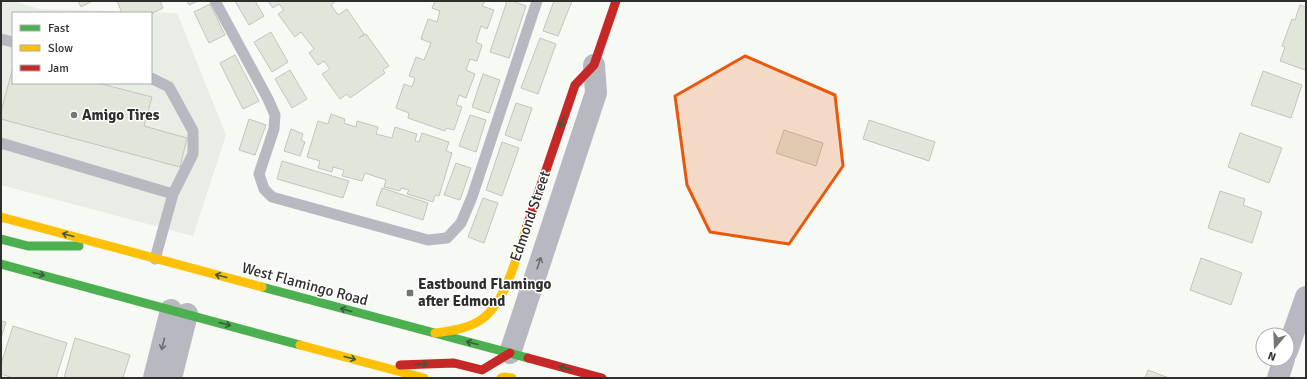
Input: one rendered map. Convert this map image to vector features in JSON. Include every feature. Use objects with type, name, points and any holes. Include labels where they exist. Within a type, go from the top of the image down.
[{"type":"main road","name":"Edmond Street","points":[[435,334],[457,330],[470,325],[484,318],[493,310],[510,274],[575,85],[594,66],[616,1]]},
{"type":"main road","name":"West Flamingo Road","points":[[1,217],[602,378]]},
{"type":"main road","points":[[1,239],[28,246],[110,246]]},
{"type":"main road","points":[[1,264],[424,378]]},
{"type":"main road","points":[[383,366],[454,363],[482,370],[510,353]]},
{"type":"main road","points":[[501,378],[512,378]]},
{"type":"street","name":"Edmond Street","points":[[510,353],[596,93],[594,66]]},
{"type":"street","points":[[1295,338],[1306,297]]},
{"type":"street","points":[[156,377],[179,312]]},
{"type":"street","points":[[1278,378],[1283,367]]},
{"type":"lane","points":[[215,1],[275,115],[274,130],[259,174],[264,189],[272,197],[428,240],[447,238],[461,223],[472,196],[537,1]]},
{"type":"lane","points":[[1,39],[12,42]]},
{"type":"lane","points":[[152,78],[169,87],[193,131],[193,154],[173,194],[155,259]]},
{"type":"lane","points":[[1,143],[173,194]]},
{"type":"highlighted area","points":[[745,56],[835,95],[843,166],[789,244],[710,232],[687,185],[675,96]]},
{"type":"shaded area","points":[[1,1],[12,1],[40,9],[143,12],[12,12],[12,84],[152,84],[152,12],[177,13],[226,135],[193,236],[1,185]]},
{"type":"building","points":[[78,1],[92,1],[81,7]]},
{"type":"building","points":[[117,1],[160,1],[163,8],[152,14],[152,12],[122,12]]},
{"type":"building","points":[[187,1],[198,1],[189,5]]},
{"type":"building","points":[[235,1],[255,1],[264,16],[249,25]]},
{"type":"building","points":[[268,1],[336,1],[331,5],[338,15],[347,9],[364,34],[359,38],[366,34],[389,66],[383,70],[385,73],[350,98],[347,94],[340,99],[322,74],[330,69],[324,61],[318,65],[309,53],[314,49],[301,32],[295,37],[278,14],[284,10],[279,4],[273,8]]},
{"type":"building","points":[[435,1],[485,1],[482,6],[494,10],[487,29],[481,26],[476,42],[482,45],[477,61],[470,59],[466,70],[475,74],[466,98],[459,95],[456,105],[462,107],[454,130],[446,128],[445,131],[408,118],[409,113],[396,108],[404,84],[412,87],[415,78],[409,76],[416,57],[424,60],[431,43],[421,39],[428,19],[437,22],[440,11],[432,8]]},
{"type":"building","points":[[507,1],[513,1],[526,6],[509,58],[490,52]]},
{"type":"building","points":[[554,1],[572,1],[558,36],[543,31]]},
{"type":"building","points":[[210,4],[225,35],[209,43],[194,12]]},
{"type":"building","points":[[1300,5],[1306,7],[1305,70],[1280,61],[1285,47],[1282,46],[1292,19],[1295,20]]},
{"type":"building","points":[[271,32],[288,62],[272,72],[254,42]]},
{"type":"building","points":[[540,38],[556,44],[538,94],[521,88]]},
{"type":"building","points":[[235,55],[259,101],[243,109],[220,63]]},
{"type":"building","points":[[290,70],[307,99],[292,108],[275,79]]},
{"type":"building","name":"Amigo Tires","points":[[12,71],[12,84],[102,84],[152,97],[144,126],[187,138],[180,167],[1,119],[1,112]]},
{"type":"building","points":[[1263,71],[1302,85],[1291,118],[1251,105]]},
{"type":"building","points":[[483,74],[500,80],[489,113],[472,107]]},
{"type":"building","points":[[516,103],[532,108],[521,141],[505,135]]},
{"type":"building","points":[[331,114],[345,119],[344,123],[356,127],[357,121],[378,127],[376,134],[392,138],[395,127],[417,134],[415,141],[419,142],[422,133],[449,142],[446,151],[452,153],[439,196],[435,195],[433,202],[407,194],[409,190],[401,188],[400,191],[384,187],[386,180],[365,173],[362,181],[342,176],[344,170],[333,167],[332,172],[318,168],[320,161],[307,157],[318,121],[328,124]]},
{"type":"building","points":[[470,115],[486,120],[476,152],[459,146]]},
{"type":"building","points":[[249,119],[266,125],[255,155],[239,150]]},
{"type":"building","points":[[869,120],[935,142],[929,161],[863,139]]},
{"type":"building","points":[[291,129],[303,134],[301,140],[305,142],[300,156],[284,151]]},
{"type":"building","points":[[784,130],[823,143],[816,166],[776,153]]},
{"type":"building","points":[[1240,133],[1282,148],[1269,183],[1228,167]]},
{"type":"building","points":[[502,142],[519,148],[502,196],[486,190]]},
{"type":"building","points":[[282,161],[349,181],[343,198],[277,179]]},
{"type":"building","points":[[456,163],[471,168],[460,200],[444,195]]},
{"type":"building","points":[[382,188],[428,203],[423,220],[376,205]]},
{"type":"building","points":[[1220,191],[1245,199],[1243,205],[1262,212],[1252,243],[1208,228]]},
{"type":"building","points":[[483,198],[498,203],[484,243],[468,237]]},
{"type":"building","points":[[1201,258],[1242,273],[1231,305],[1190,290]]},
{"type":"building","points":[[1,321],[6,322],[1,338]]},
{"type":"building","points":[[13,326],[67,343],[56,378],[13,378],[1,374],[1,364]]},
{"type":"building","points":[[75,338],[130,355],[123,378],[64,378]]},
{"type":"building","points":[[1148,370],[1169,378],[1145,378]]},
{"type":"traffic: fast","points":[[1,239],[28,246],[79,246]]},
{"type":"traffic: fast","points":[[1,264],[300,345]]},
{"type":"traffic: fast","points":[[262,287],[528,358]]},
{"type":"traffic: slow","points":[[1,217],[262,287]]},
{"type":"traffic: slow","points":[[435,333],[469,326],[479,321],[488,313],[496,303],[509,278],[527,226]]},
{"type":"traffic: slow","points":[[300,345],[424,378]]},
{"type":"traffic: slow","points":[[501,378],[512,378]]},
{"type":"traffic: jam","points":[[527,226],[575,85],[594,65],[616,1]]},
{"type":"traffic: jam","points":[[400,365],[454,363],[482,370],[510,353]]},
{"type":"traffic: jam","points":[[528,358],[602,378]]},
{"type":"place","name":"Amigo Tires","points":[[74,115]]},
{"type":"place","name":"Eastbound Flamingo after Edmond","points":[[410,293]]}]
